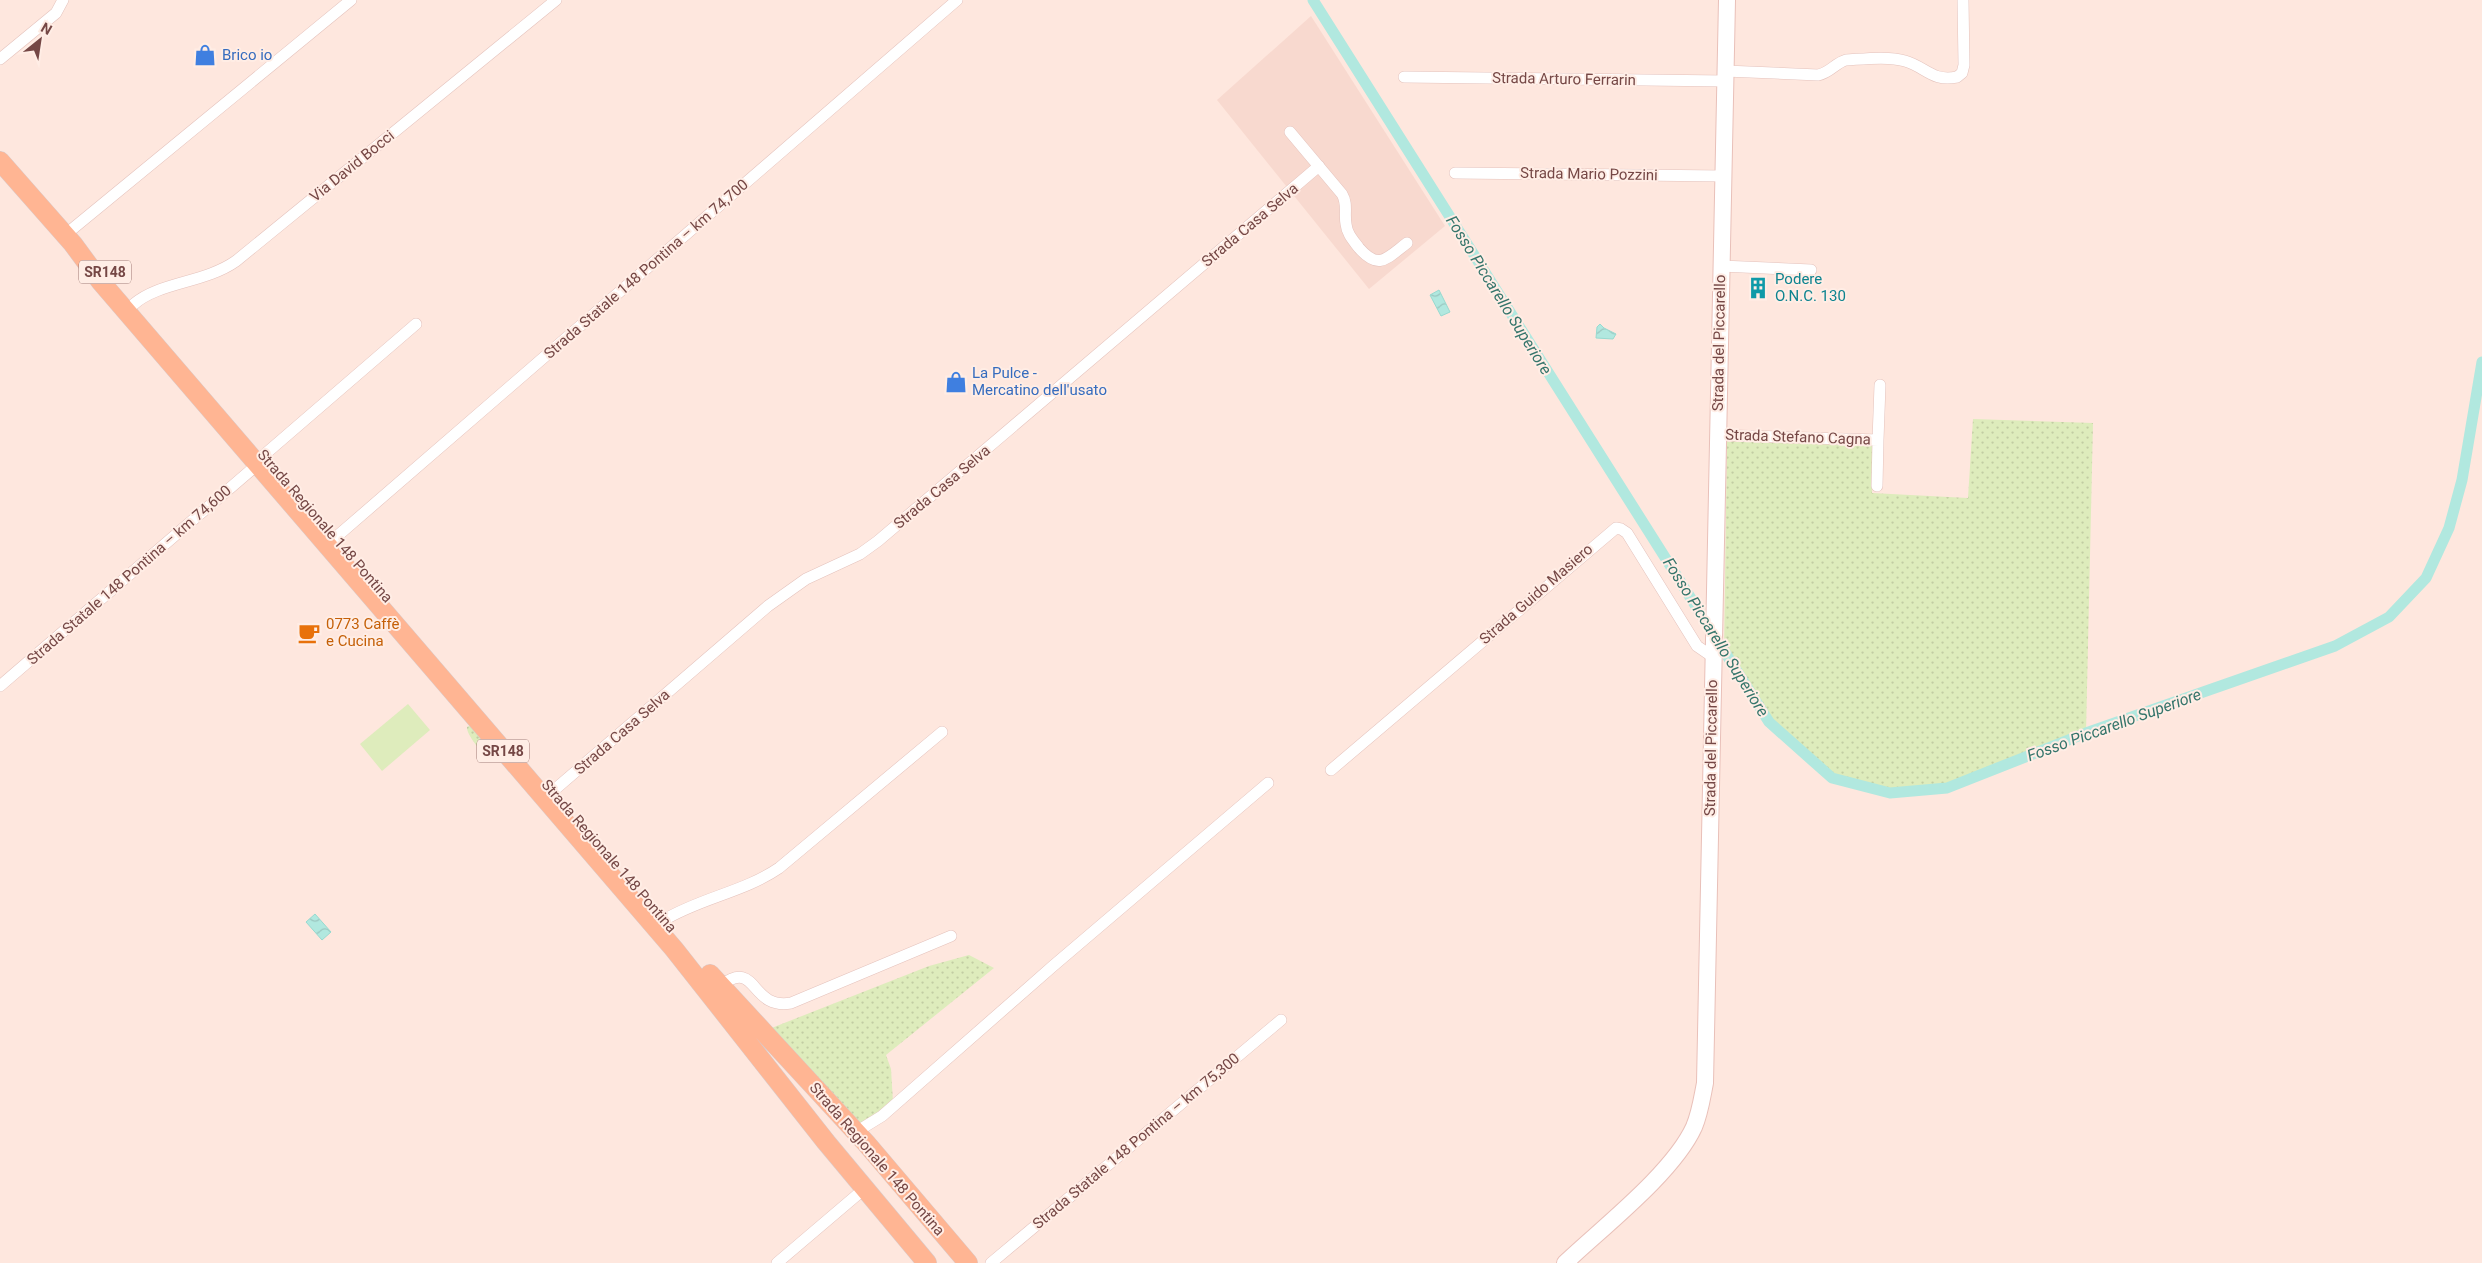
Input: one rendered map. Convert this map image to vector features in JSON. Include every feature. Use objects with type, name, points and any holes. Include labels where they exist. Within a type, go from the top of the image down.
[{"type":"main road","name":"Strada Regionale 148 Pontina","points":[[0,161],[69,240],[101,282],[261,460],[335,538],[720,986],[856,1132],[968,1263]]},
{"type":"main road","name":"Strada Regionale 148 Pontina","points":[[69,240],[100,267],[134,304],[261,460],[674,949],[864,1189],[926,1263]]},
{"type":"street","points":[[0,59],[56,13],[64,0]]},
{"type":"street","points":[[69,240],[351,0]]},
{"type":"street","name":"Via David Bocci","points":[[134,304],[148,294],[210,276],[236,261],[556,0]]},
{"type":"street","name":"Strada Statale 148 Pontina – km 74,700","points":[[335,538],[957,0]]},
{"type":"street","name":"Strada del Piccarello","points":[[1565,1263],[1674,1158],[1692,1132],[1701,1105],[1706,1060],[1727,0]]},
{"type":"street","name":"Strada Arturo Ferrarin","points":[[1404,77],[1818,75],[1826,73],[1840,61],[1898,60],[1913,64],[1932,76],[1957,77],[1962,72],[1964,65],[1963,0]]},
{"type":"street","points":[[1290,132],[1344,197],[1348,233],[1369,258],[1376,261],[1385,260],[1407,243]]},
{"type":"street","name":"Strada Casa Selva","points":[[553,791],[774,601],[806,579],[860,554],[878,541],[1319,166]]},
{"type":"street","name":"Strada Mario Pozzini","points":[[1455,173],[1723,176]]},
{"type":"street","points":[[1721,266],[1811,270]]},
{"type":"street","name":"Strada Statale 148 Pontina – km 74,600","points":[[0,686],[416,324]]},
{"type":"street","name":"Strada Stefano Cagna","points":[[1877,486],[1880,386]]},
{"type":"street","name":"Strada Stefano Cagna","points":[[1718,435],[1878,440]]},
{"type":"street","name":"Strada Guido Masiero","points":[[1332,770],[1616,528],[1626,533],[1697,646],[1713,657]]},
{"type":"street","points":[[664,920],[696,904],[760,879],[779,868],[942,732]]},
{"type":"street","points":[[856,1132],[885,1113],[1268,784]]},
{"type":"street","points":[[720,986],[733,977],[740,976],[745,978],[771,1001],[779,1004],[791,1003],[952,936]]},
{"type":"street","name":"Strada Statale 148 Pontina – km 75,300","points":[[991,1263],[1281,1020]]},
{"type":"street","points":[[777,1263],[864,1189]]},
{"type":"shaded area","points":[[1311,16],[1445,226],[1369,289],[1217,100]]},
{"type":"green space","points":[[1973,419],[2093,423],[2086,733],[1947,788],[1890,793],[1832,777],[1769,722],[1724,652],[1727,441],[1873,446],[1872,493],[1968,498]]},
{"type":"green space","points":[[408,704],[430,730],[382,771],[360,744]]},
{"type":"green space","points":[[471,725],[499,758],[498,762],[484,754],[474,742],[467,727]]},
{"type":"green space","points":[[969,955],[994,968],[886,1055],[891,1069],[893,1102],[861,1125],[769,1029],[929,966]]},
{"type":"water","points":[[1439,290],[1450,312],[1441,316],[1430,295]]},
{"type":"water","points":[[1600,324],[1616,334],[1613,339],[1596,338],[1597,327]]},
{"type":"water","points":[[315,914],[331,932],[322,940],[306,922]]},
{"type":"waterway","name":"Fosso Piccarello Superiore","points":[[1313,0],[1769,722],[1832,778],[1890,793],[1947,788],[2086,733],[2335,646],[2389,617],[2426,578],[2449,528],[2462,480],[2482,362]]},
{"type":"place","name":"Brico io","points":[[205,55]]},
{"type":"place","name":"Podere O.N.C. 130","points":[[1758,288]]},
{"type":"place","name":"La Pulce - Mercatino dell'usato","points":[[956,382]]},
{"type":"place","name":"0773 Caffè e Cucina","points":[[309,633]]}]
